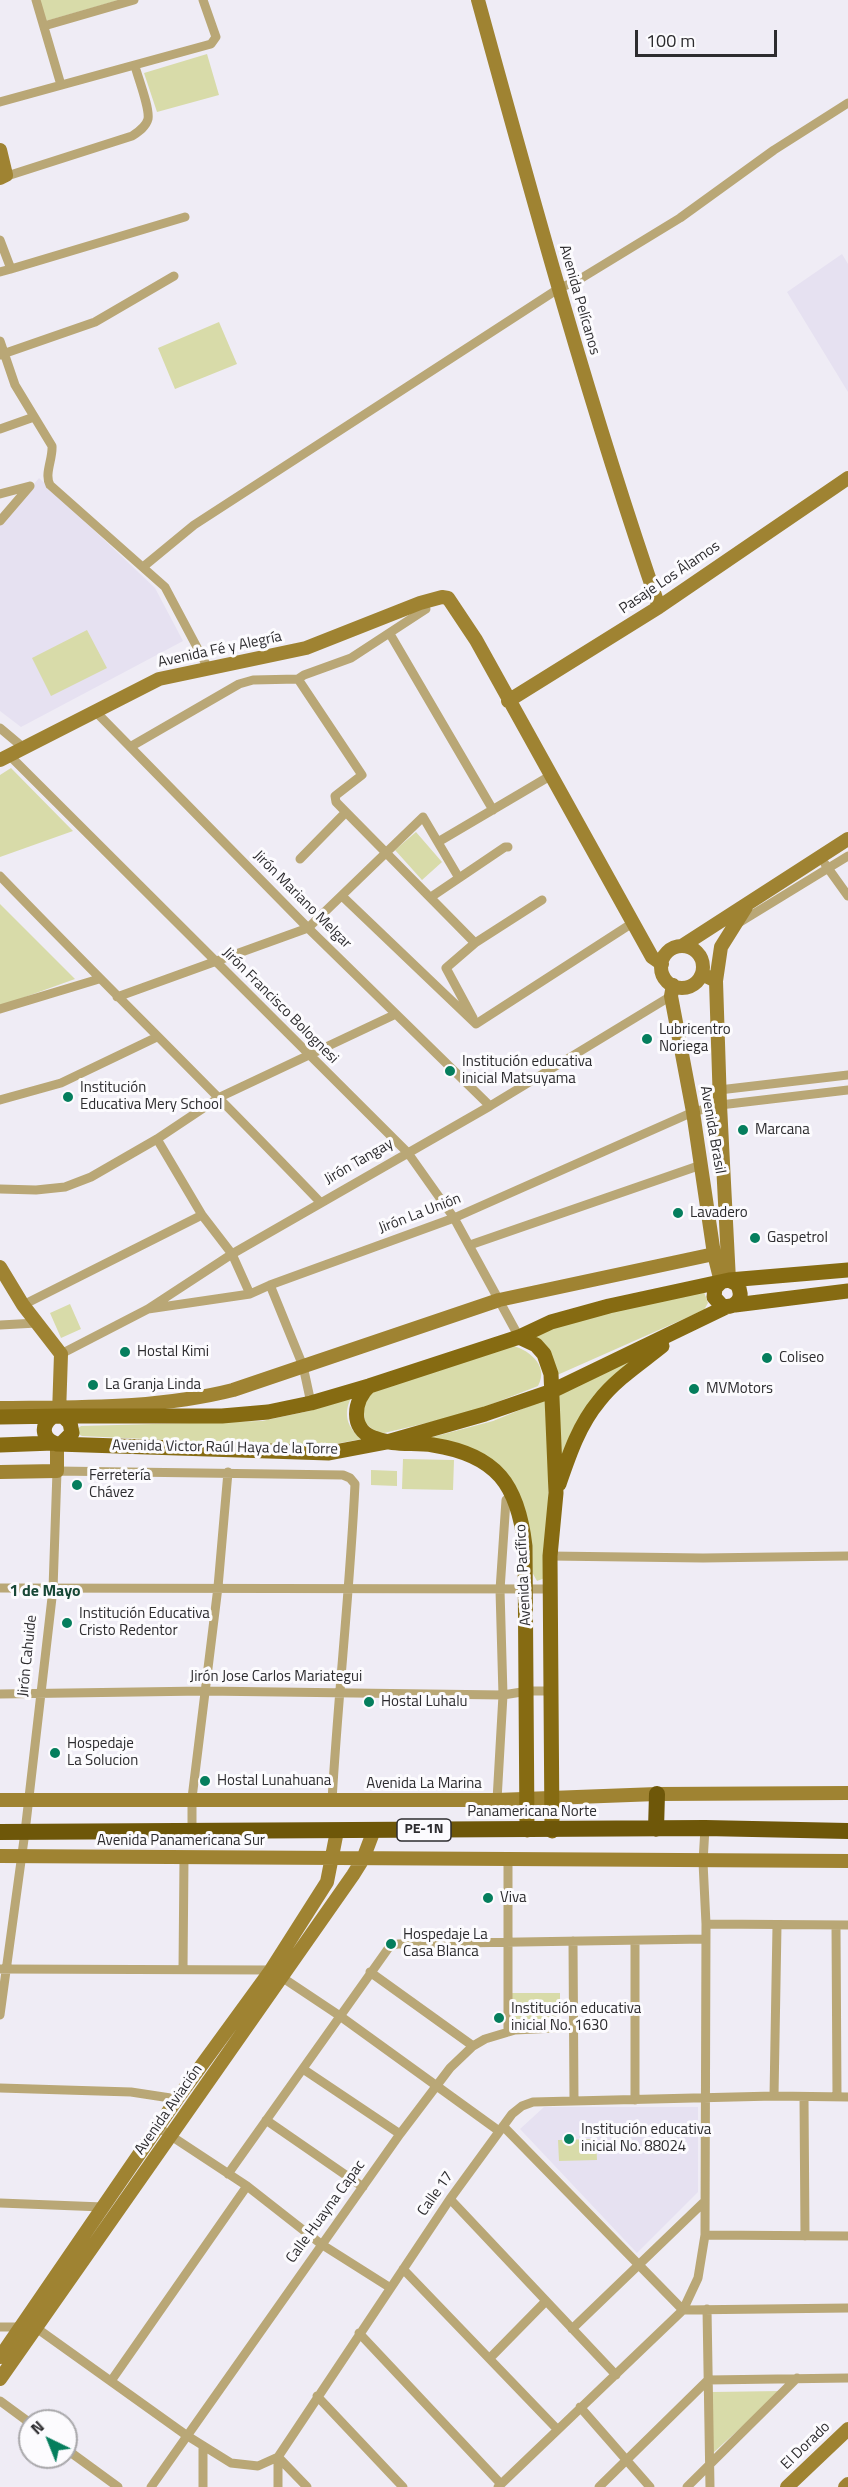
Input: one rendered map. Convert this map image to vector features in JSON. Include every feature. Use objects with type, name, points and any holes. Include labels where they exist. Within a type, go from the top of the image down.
[{"type":"highway","points":[[656,1829],[657,1794]]},
{"type":"highway","name":"Panamericana Norte","points":[[0,1832],[552,1831],[705,1828],[848,1831]]},
{"type":"main road","name":"Avenida Pelícanos","points":[[478,0],[558,289],[619,492],[659,607]]},
{"type":"main road","points":[[0,150],[2,178]]},
{"type":"main road","name":"Pasaje Los Álamos","points":[[508,701],[659,607],[848,478]]},
{"type":"main road","name":"Avenida Fé y Alegría","points":[[5,758],[159,679],[306,648],[420,603],[442,597],[448,598],[476,640],[508,701]]},
{"type":"main road","points":[[508,701],[652,957],[662,964]]},
{"type":"main road","points":[[748,902],[721,947],[692,985],[672,990],[665,978],[662,964],[669,951],[682,946],[748,902],[824,862],[848,839]]},
{"type":"main road","points":[[682,946],[696,951],[702,959],[702,972]]},
{"type":"main road","points":[[721,947],[716,981],[725,1281]]},
{"type":"main road","points":[[702,972],[716,981]]},
{"type":"main road","name":"Avenida Brasil","points":[[672,990],[714,1254],[725,1281]]},
{"type":"main road","points":[[0,1408],[58,1414],[205,1397],[233,1390],[499,1300],[714,1254]]},
{"type":"main road","points":[[0,1267],[23,1305],[61,1354],[58,1414],[44,1429],[46,1437],[57,1443],[72,1433],[70,1423],[58,1414]]},
{"type":"main road","points":[[848,1270],[725,1281],[654,1295],[551,1322],[519,1338],[369,1386],[358,1401],[357,1420],[368,1436],[387,1442],[485,1414],[552,1391],[731,1306],[741,1293],[738,1284],[725,1281],[715,1288],[714,1297],[718,1304],[731,1306],[848,1292]]},
{"type":"main road","points":[[556,1493],[581,1429],[599,1400],[622,1377],[683,1329]]},
{"type":"main road","name":"Avenida Pacífico","points":[[519,1338],[536,1345],[544,1354],[551,1374],[556,1493],[550,1556],[552,1831]]},
{"type":"main road","name":"Avenida Victor Raúl Haya de la Torre","points":[[0,1417],[58,1414],[222,1416],[268,1412],[311,1403],[369,1386]]},
{"type":"main road","name":"Avenida Pacífico","points":[[387,1442],[432,1444],[459,1450],[483,1461],[500,1475],[516,1498],[522,1518],[525,1546],[528,1691],[527,1830]]},
{"type":"main road","name":"Avenida Victor Raúl Haya de la Torre","points":[[0,1444],[57,1443],[329,1453],[387,1442]]},
{"type":"main road","name":"Jirón Cahuide","points":[[57,1443],[57,1471]]},
{"type":"main road","points":[[0,1472],[57,1471]]},
{"type":"main road","name":"Avenida La Marina","points":[[0,1800],[192,1798],[332,1801],[496,1800],[657,1794],[848,1793]]},
{"type":"main road","name":"Avenida Aviación","points":[[0,2357],[177,2099],[363,1859],[374,1830]]},
{"type":"main road","name":"Avenida Aviación","points":[[0,2379],[172,2136],[277,1972],[327,1882],[337,1831]]},
{"type":"main road","name":"Avenida Panamericana Sur","points":[[0,1856],[508,1858],[703,1862],[848,1861]]},
{"type":"main road","name":"El Dorado","points":[[787,2487],[848,2429]]},
{"type":"street","points":[[36,0],[61,85]]},
{"type":"street","points":[[44,26],[134,0]]},
{"type":"street","points":[[0,102],[211,44],[216,37],[203,0]]},
{"type":"street","points":[[2,178],[132,136],[138,132],[145,126],[148,114],[135,66]]},
{"type":"street","points":[[143,567],[194,525],[558,289],[580,279],[680,218],[774,150],[848,104]]},
{"type":"street","points":[[0,272],[185,217]]},
{"type":"street","points":[[0,240],[11,269]]},
{"type":"street","points":[[3,354],[95,322],[174,276]]},
{"type":"street","points":[[0,341],[15,385],[52,446],[53,456],[47,480],[50,485],[143,567],[170,594],[208,668]]},
{"type":"street","points":[[0,429],[34,417]]},
{"type":"street","points":[[0,494],[30,486],[0,521]]},
{"type":"street","points":[[130,747],[239,684],[254,680],[298,679],[351,658],[426,609],[420,603]]},
{"type":"street","points":[[390,634],[494,810]]},
{"type":"street","points":[[298,679],[362,775],[335,796],[336,802],[387,851],[475,943]]},
{"type":"street","name":"Jirón Mariano Melgar","points":[[95,711],[308,928],[490,1106]]},
{"type":"street","points":[[0,728],[25,749]]},
{"type":"street","name":"Jirón Francisco Bolognesi","points":[[5,758],[408,1153],[454,1218],[519,1338]]},
{"type":"street","points":[[438,842],[550,776]]},
{"type":"street","points":[[300,859],[346,812]]},
{"type":"street","points":[[117,997],[308,928],[423,817],[459,878]]},
{"type":"street","points":[[431,897],[505,846],[508,847]]},
{"type":"street","points":[[735,925],[824,862],[848,856]]},
{"type":"street","points":[[824,862],[848,896]]},
{"type":"street","points":[[0,876],[99,979],[220,1097],[321,1203]]},
{"type":"street","points":[[342,896],[476,1024]]},
{"type":"street","points":[[476,1024],[446,968],[475,943],[542,900]]},
{"type":"street","points":[[476,1024],[634,922]]},
{"type":"street","points":[[0,1009],[99,979]]},
{"type":"street","name":"Jirón Tangay","points":[[61,1354],[148,1309],[232,1254],[490,1106],[672,990]]},
{"type":"street","points":[[0,1189],[36,1190],[65,1187],[91,1177],[157,1139],[220,1097],[396,1014]]},
{"type":"street","points":[[0,1100],[62,1083],[157,1037]]},
{"type":"street","points":[[719,1090],[848,1075]]},
{"type":"street","name":"Jirón La Unión","points":[[148,1309],[250,1294],[454,1218],[693,1112],[720,1105],[848,1090]]},
{"type":"street","points":[[157,1139],[202,1215],[232,1254],[250,1294]]},
{"type":"street","points":[[470,1245],[701,1165]]},
{"type":"street","points":[[23,1305],[202,1215]]},
{"type":"street","points":[[270,1285],[303,1366],[311,1403]]},
{"type":"street","points":[[0,1325],[38,1323]]},
{"type":"street","points":[[57,1471],[228,1472],[343,1475],[351,1478],[355,1484],[350,1589],[338,1692],[332,1801]]},
{"type":"street","name":"Jirón Cahuide","points":[[0,2016],[4,1969],[25,1832],[52,1589],[57,1471]]},
{"type":"street","points":[[192,1830],[192,1798],[218,1587],[228,1472]]},
{"type":"street","points":[[496,1800],[503,1695],[500,1590],[506,1500]]},
{"type":"street","points":[[550,1556],[703,1558],[848,1556]]},
{"type":"street","points":[[0,1588],[550,1589]]},
{"type":"street","name":"Jirón Jose Carlos Mariategui","points":[[0,1694],[204,1691],[503,1695],[528,1691],[551,1691]]},
{"type":"street","points":[[359,2333],[499,2486],[683,2310],[698,2278],[705,2235],[706,1924],[703,1862],[705,1828]]},
{"type":"street","points":[[183,1969],[184,1858]]},
{"type":"street","points":[[508,1858],[508,2032]]},
{"type":"street","points":[[706,1924],[848,1925]]},
{"type":"street","points":[[836,1925],[837,2097]]},
{"type":"street","points":[[774,2096],[777,1926]]},
{"type":"street","points":[[228,2174],[385,1950],[398,1944],[705,1939]]},
{"type":"street","points":[[573,1941],[574,2100]]},
{"type":"street","points":[[635,1941],[635,2100]]},
{"type":"street","points":[[4,1969],[183,1969],[277,1972],[501,2129],[683,2310],[848,2308]]},
{"type":"street","points":[[370,1972],[473,2046]]},
{"type":"street","name":"Calle Huayna Capac","points":[[151,2487],[321,2244],[436,2085],[473,2046],[484,2039],[508,2032],[575,2027]]},
{"type":"street","points":[[837,2034],[848,2033]]},
{"type":"street","points":[[303,2069],[400,2134]]},
{"type":"street","points":[[0,2088],[132,2092],[177,2099]]},
{"type":"street","name":"Calle 17","points":[[278,2457],[389,2287],[450,2199],[512,2114],[522,2106],[533,2102],[574,2100],[774,2096],[848,2097]]},
{"type":"street","points":[[804,2097],[805,2236]]},
{"type":"street","points":[[266,2120],[363,2187]]},
{"type":"street","points":[[159,2128],[247,2186],[321,2244],[389,2287]]},
{"type":"street","points":[[111,2381],[247,2186]]},
{"type":"street","points":[[450,2199],[545,2302],[616,2374]]},
{"type":"street","points":[[0,2203],[103,2207]]},
{"type":"street","points":[[572,2329],[704,2203]]},
{"type":"street","points":[[705,2235],[848,2236]]},
{"type":"street","points":[[403,2269],[557,2429]]},
{"type":"street","points":[[490,2358],[545,2302]]},
{"type":"street","points":[[707,2309],[710,2487]]},
{"type":"street","points":[[0,2327],[35,2327],[203,2447],[231,2463],[258,2466],[278,2457]]},
{"type":"street","points":[[599,2487],[708,2380],[848,2378]]},
{"type":"street","points":[[687,2487],[797,2379]]},
{"type":"street","points":[[317,2396],[403,2487]]},
{"type":"street","points":[[0,2401],[18,2414]]},
{"type":"street","points":[[580,2407],[650,2487]]},
{"type":"street","points":[[203,2447],[203,2487]]},
{"type":"street","points":[[278,2457],[278,2487]]},
{"type":"street","points":[[278,2457],[307,2487]]},
{"type":"street","points":[[78,2458],[118,2487]]},
{"type":"shaded area","points":[[842,254],[848,264],[848,392],[787,292]]},
{"type":"shaded area","points":[[39,478],[155,588],[183,641],[21,727],[0,711],[0,525]]},
{"type":"shaded area","points":[[544,2107],[698,2107],[698,2192],[637,2253],[520,2129]]},
{"type":"green space","points":[[40,0],[119,0],[46,21]]},
{"type":"green space","points":[[207,54],[219,95],[157,112],[144,73]]},
{"type":"green space","points":[[219,322],[237,364],[175,389],[158,348]]},
{"type":"green space","points":[[87,630],[107,668],[51,696],[32,658]]},
{"type":"green space","points":[[11,768],[73,831],[0,857],[0,775]]},
{"type":"green space","points":[[416,832],[442,862],[422,880],[395,850]]},
{"type":"green space","points":[[0,904],[75,979],[0,1006]]},
{"type":"green space","points":[[704,1292],[708,1303],[704,1310],[555,1376],[529,1333],[601,1310]]},
{"type":"green space","points":[[70,1304],[81,1329],[61,1338],[50,1313]]},
{"type":"green space","points":[[509,1345],[523,1350],[535,1359],[541,1371],[538,1386],[469,1413],[384,1433],[376,1432],[365,1423],[363,1403],[370,1393]]},
{"type":"green space","points":[[636,1357],[632,1362],[559,1473],[557,1394]]},
{"type":"green space","points":[[351,1398],[347,1410],[348,1420],[353,1430],[362,1439],[329,1445],[293,1446],[82,1436],[78,1434],[77,1429],[81,1426],[262,1421],[309,1411]]},
{"type":"green space","points":[[549,1398],[548,1569],[545,1578],[537,1581],[532,1572],[511,1480],[425,1439],[493,1421]]},
{"type":"green space","points":[[403,1459],[454,1460],[453,1490],[402,1489]]},
{"type":"green space","points":[[371,1470],[397,1471],[397,1486],[371,1485]]},
{"type":"green space","points":[[511,1993],[560,1993],[560,2021],[511,2021]]},
{"type":"green space","points":[[596,2139],[597,2160],[559,2161],[558,2140]]},
{"type":"green space","points":[[781,2391],[713,2453],[712,2392]]},
{"type":"place","name":"Lubricentro Noriega","points":[[647,1039]]},
{"type":"place","name":"Institución educativa inicial Matsuyama","points":[[450,1071]]},
{"type":"place","name":"Institución Educativa Mery School","points":[[68,1097]]},
{"type":"place","name":"Marcana","points":[[743,1130]]},
{"type":"place","name":"Lavadero","points":[[678,1213]]},
{"type":"place","name":"Gaspetrol","points":[[755,1238]]},
{"type":"place","name":"Hostal Kimi","points":[[125,1352]]},
{"type":"place","name":"Coliseo","points":[[767,1358]]},
{"type":"place","name":"La Granja Linda","points":[[93,1385]]},
{"type":"place","name":"MVMotors","points":[[694,1389]]},
{"type":"place","name":"Ferretería Chávez","points":[[77,1485]]},
{"type":"place","name":"Institución Educativa Cristo Redentor","points":[[67,1623]]},
{"type":"place","name":"Hostal Luhalu","points":[[369,1702]]},
{"type":"place","name":"Hospedaje La Solucion","points":[[55,1753]]},
{"type":"place","name":"Hostal Lunahuana","points":[[205,1781]]},
{"type":"place","name":"Viva","points":[[488,1898]]},
{"type":"place","name":"Hospedaje La Casa Blanca","points":[[391,1944]]},
{"type":"place","name":"Institución educativa inicial No. 1630","points":[[499,2018]]},
{"type":"place","name":"Institución educativa inicial No. 88024","points":[[569,2139]]},
{"type":"district","name":"1 de Mayo","points":[[45,1592]]}]
